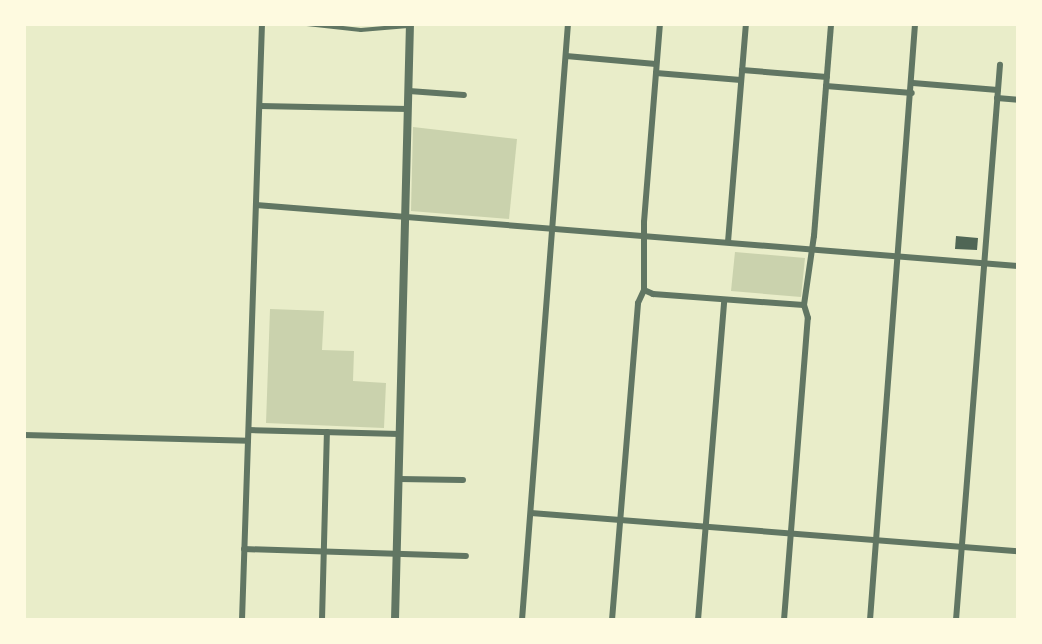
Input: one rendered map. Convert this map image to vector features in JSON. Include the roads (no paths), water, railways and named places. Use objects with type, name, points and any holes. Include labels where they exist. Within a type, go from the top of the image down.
[{"type":"street","points":[[242,620],[262,24]]},
{"type":"street","points":[[522,620],[555,228],[568,24]]},
{"type":"street","points":[[612,620],[638,303],[643,290],[660,24]]},
{"type":"street","points":[[728,242],[746,24]]},
{"type":"street","points":[[784,620],[808,318],[804,305],[831,24]]},
{"type":"street","points":[[870,620],[913,83],[915,24]]},
{"type":"street","points":[[395,620],[410,25]]},
{"type":"street","points":[[566,56],[656,64]]},
{"type":"street","points":[[956,620],[1000,65]]},
{"type":"street","points":[[742,70],[827,77]]},
{"type":"street","points":[[656,73],[741,80]]},
{"type":"street","points":[[913,83],[998,90]]},
{"type":"street","points":[[826,86],[912,93]]},
{"type":"street","points":[[409,91],[464,95]]},
{"type":"street","points":[[997,98],[1017,100]]},
{"type":"street","points":[[260,106],[408,108]]},
{"type":"street","points":[[256,205],[1017,266]]},
{"type":"street","points":[[643,290],[653,295],[804,305]]},
{"type":"street","points":[[698,620],[724,301]]},
{"type":"street","points":[[248,430],[400,434]]},
{"type":"street","points":[[322,620],[327,432]]},
{"type":"street","points":[[24,435],[248,441]]},
{"type":"street","points":[[399,479],[463,480]]},
{"type":"street","points":[[531,513],[1017,551]]},
{"type":"street","points":[[244,549],[466,556]]},
{"type":"lane","points":[[307,24],[361,30],[410,25]]}]
